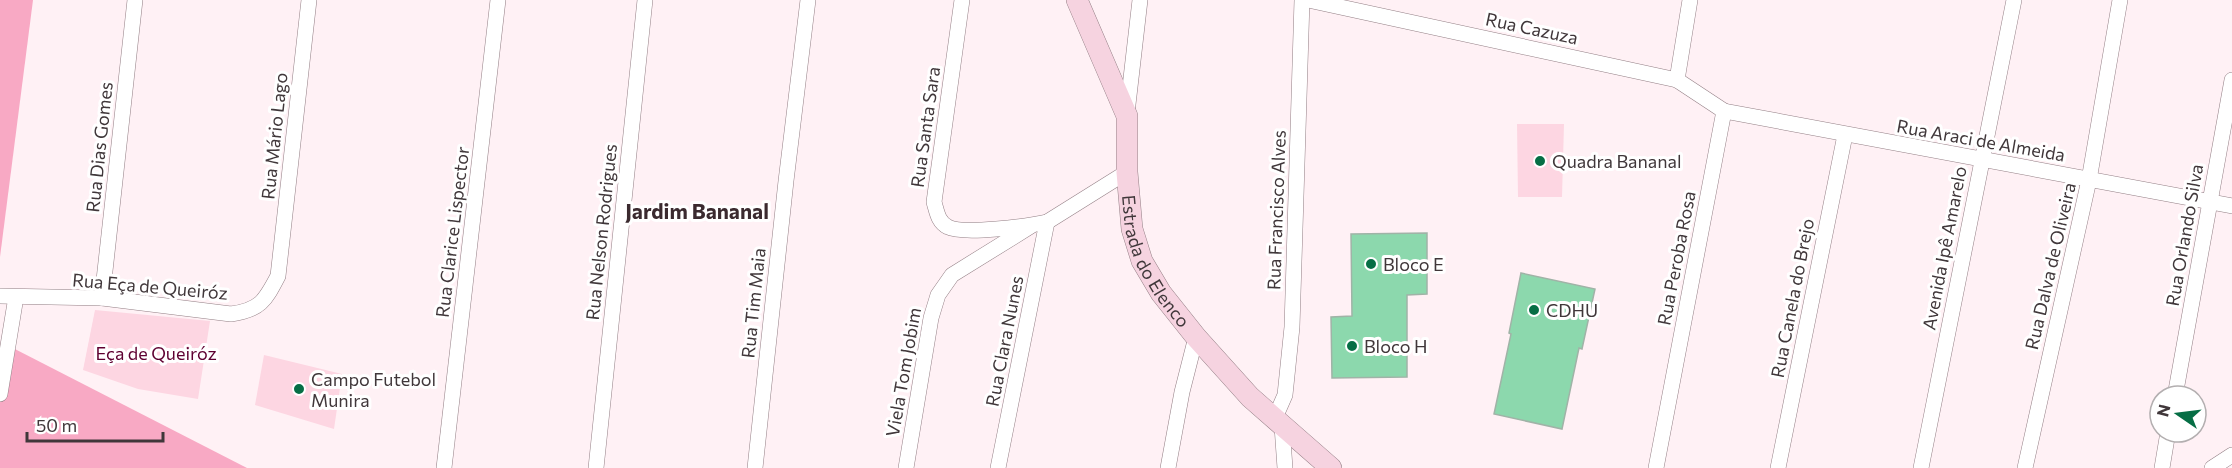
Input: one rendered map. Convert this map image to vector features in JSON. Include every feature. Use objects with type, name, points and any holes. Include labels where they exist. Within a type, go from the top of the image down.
[{"type":"street","name":"Rua Dias Gomes","points":[[102,298],[135,0]]},
{"type":"street","name":"Rua Mário Lago","points":[[279,276],[309,0]]},
{"type":"street","name":"Rua Clarice Lispector","points":[[444,468],[498,0]]},
{"type":"street","name":"Rua Nelson Rodrigues","points":[[596,468],[645,0]]},
{"type":"street","name":"Rua Tim Maia","points":[[755,468],[808,0]]},
{"type":"street","name":"Rua Santa Sara","points":[[962,0],[934,202],[938,217],[946,226],[958,230],[1040,223]]},
{"type":"street","name":"Estrada do Elenco","points":[[1077,0],[1127,116],[1127,172],[1132,229],[1142,261],[1161,293],[1196,337],[1251,397],[1331,468]]},
{"type":"street","points":[[1127,116],[1140,0]]},
{"type":"street","name":"Rua Francisco Alves","points":[[1278,423],[1285,395],[1292,327],[1302,0]]},
{"type":"street","name":"Rua Cazuza","points":[[1308,0],[1677,80]]},
{"type":"street","points":[[1690,0],[1677,80],[1724,111]]},
{"type":"street","name":"Avenida Ipê Amarelo","points":[[1921,468],[2014,0]]},
{"type":"street","name":"Rua Dalva de Oliveira","points":[[2025,468],[2089,180],[2120,0]]},
{"type":"street","name":"Rua Orlando Silva","points":[[2177,384],[2232,80]]},
{"type":"street","name":"Rua Araci de Almeida","points":[[1724,111],[2232,206]]},
{"type":"street","name":"Rua Peroba Rosa","points":[[1656,468],[1724,111]]},
{"type":"street","name":"Rua Canela do Brejo","points":[[1778,468],[1845,135]]},
{"type":"street","name":"Viela Tom Jobim","points":[[906,468],[931,318],[938,295],[952,275],[1127,172]]},
{"type":"street","name":"Rua Clara Nunes","points":[[998,468],[1040,223]]},
{"type":"street","name":"Rua Eça de Queiróz","points":[[0,296],[102,298],[231,314],[247,312],[262,304],[279,276]]},
{"type":"street","points":[[0,394],[16,297]]},
{"type":"street","points":[[1168,468],[1182,392],[1196,337]]},
{"type":"street","points":[[1278,423],[1285,468]]},
{"type":"street","points":[[2162,468],[2166,444]]},
{"type":"street","points":[[2212,468],[2232,455]]},
{"type":"green space","name":"Quadra Bananal","points":[[1517,124],[1564,124],[1562,197],[1518,197]]},
{"type":"green space","name":"Eça de Queiróz","points":[[95,310],[210,321],[198,399],[138,389],[83,370]]},
{"type":"green space","name":"Campo Futebol Munira","points":[[264,355],[342,374],[334,429],[255,405]]},
{"type":"shaded area","points":[[0,0],[33,0],[0,257]]},
{"type":"shaded area","points":[[3,343],[247,468],[0,468],[0,344]]},
{"type":"building","points":[[1427,233],[1427,294],[1407,295],[1407,377],[1332,378],[1331,317],[1352,316],[1351,234]]},
{"type":"building","points":[[1521,273],[1595,289],[1582,349],[1579,348],[1562,429],[1494,414]]},
{"type":"place","name":"Quadra Bananal","points":[[1540,161]]},
{"type":"place","name":"Bloco E","points":[[1371,264]]},
{"type":"place","name":"CDHU","points":[[1534,310]]},
{"type":"place","name":"Bloco H","points":[[1352,346]]},
{"type":"place","name":"Campo Futebol Munira","points":[[299,389]]},
{"type":"district","name":"Jardim Bananal","points":[[697,210]]}]
